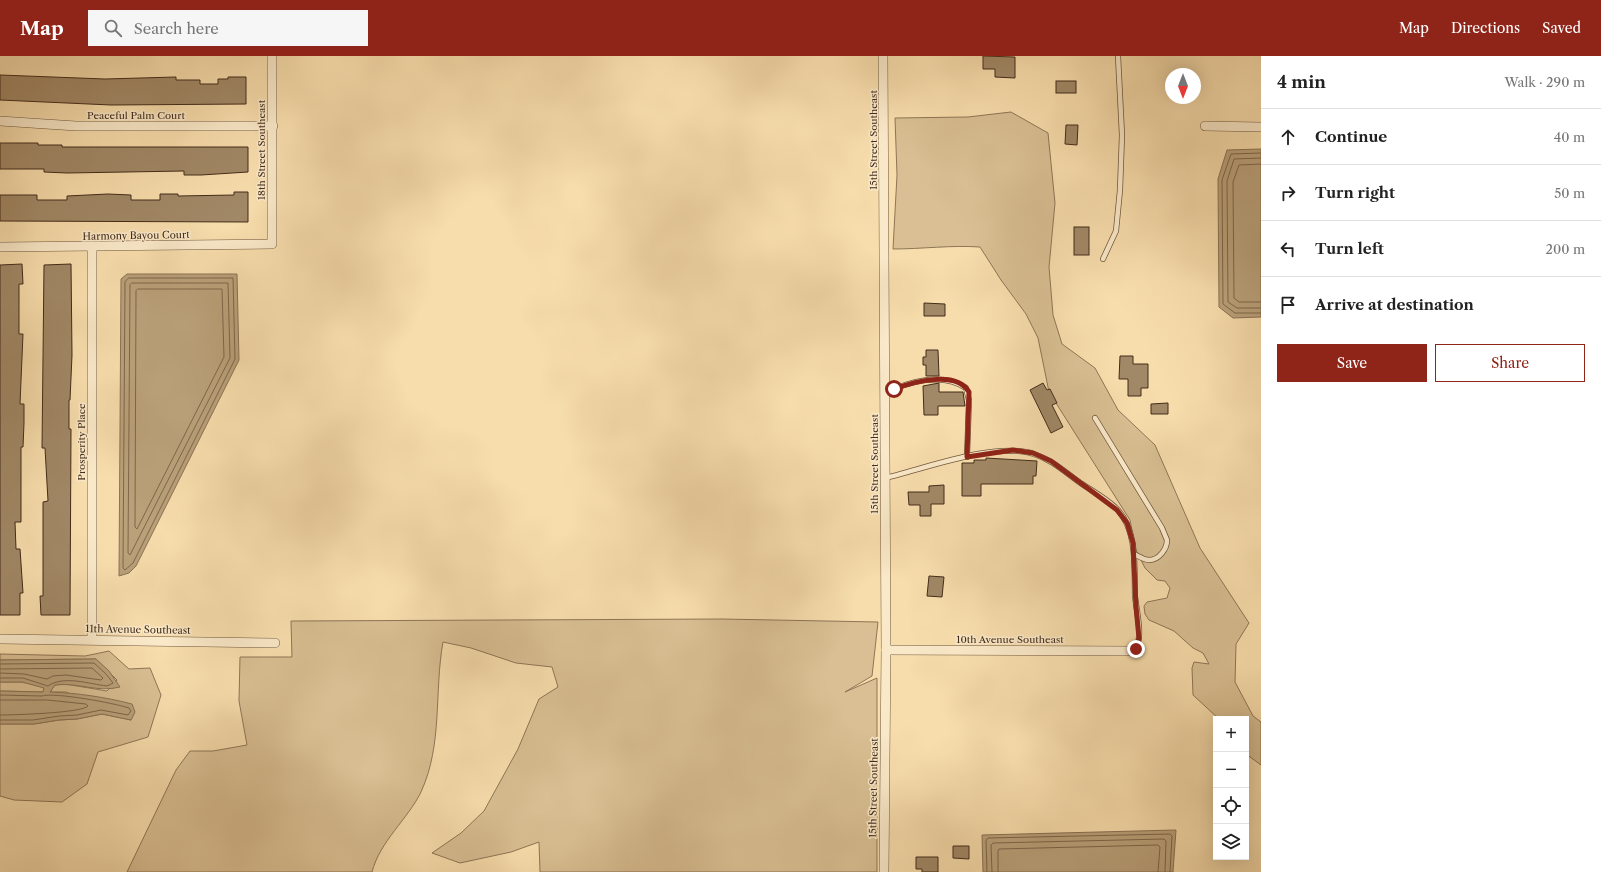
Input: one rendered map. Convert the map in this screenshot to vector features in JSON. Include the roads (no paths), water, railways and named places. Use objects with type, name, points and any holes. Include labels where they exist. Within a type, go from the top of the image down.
[{"type":"street","name":"18th Street Southeast","points":[[272,56],[272,244]]},
{"type":"street","name":"15th Street Southeast","points":[[884,56],[886,650],[884,872]]},
{"type":"street","name":"Peaceful Palm Court","points":[[0,121],[76,126],[272,126]]},
{"type":"street","points":[[1205,126],[1261,127]]},
{"type":"street","name":"Harmony Bayou Court","points":[[0,247],[272,244]]},
{"type":"street","name":"Prosperity Place","points":[[92,246],[92,639]]},
{"type":"street","name":"11th Avenue Southeast","points":[[0,639],[92,639],[275,643]]},
{"type":"street","name":"10th Avenue Southeast","points":[[886,650],[1133,651]]},
{"type":"lane","points":[[1103,259],[1116,231],[1120,190],[1122,135],[1118,56]]},
{"type":"lane","points":[[885,394],[913,383],[931,381],[946,380],[960,384],[966,388],[969,400],[967,457]]},
{"type":"lane","points":[[1095,418],[1162,528],[1167,540],[1163,552],[1155,558],[1146,560],[1134,554]]},
{"type":"lane","points":[[885,478],[967,457],[1013,450],[1033,453],[1051,461],[1117,510],[1127,523],[1133,543],[1139,638],[1138,645],[1133,651]]},
{"type":"water","points":[[1261,149],[1261,317],[1233,318],[1219,307],[1218,179],[1227,150]]},
{"type":"water","points":[[127,274],[237,274],[239,360],[136,566],[129,573],[119,576],[121,279]]},
{"type":"water","points":[[96,659],[109,671],[120,687],[104,689],[63,684],[55,685],[50,692],[70,693],[112,699],[132,704],[135,712],[131,720],[102,714],[77,719],[34,724],[0,724],[0,691],[43,692],[44,688],[22,682],[0,682],[0,660]]},
{"type":"water","points":[[1176,830],[1173,872],[983,872],[982,835]]}]
